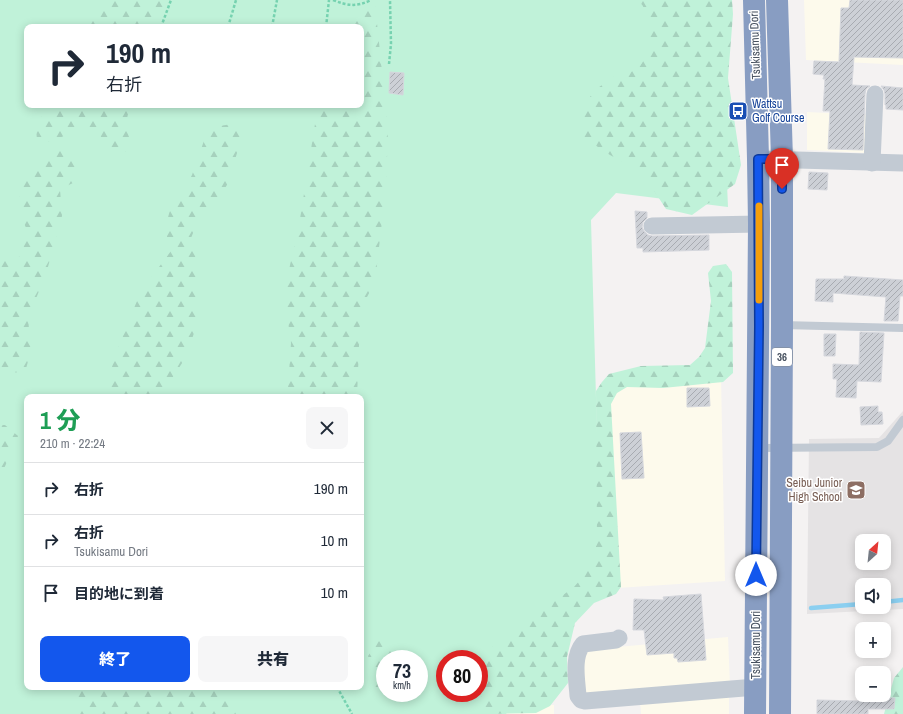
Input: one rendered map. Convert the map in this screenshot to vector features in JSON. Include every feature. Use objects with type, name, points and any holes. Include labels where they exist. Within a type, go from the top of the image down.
[{"type":"highway","name":"Tsukisamu Dori","points":[[754,0],[759,224],[771,326],[782,448],[780,714]]},
{"type":"highway","name":"Tsukisamu Dori","points":[[755,714],[757,448],[771,326],[782,159],[778,0]]},
{"type":"street","points":[[872,163],[875,94]]},
{"type":"street","points":[[758,159],[903,163]]},
{"type":"street","points":[[652,226],[759,224]]},
{"type":"street","points":[[619,638],[616,640],[583,644],[579,649],[577,656],[577,689],[578,696],[581,700],[585,701],[756,687]]},
{"type":"lane","points":[[771,326],[903,328]]},
{"type":"lane","points":[[757,448],[877,448],[888,441],[903,420]]},
{"type":"path","points":[[162,24],[171,0]]},
{"type":"path","points":[[229,24],[236,0]]},
{"type":"path","points":[[273,24],[277,0]]},
{"type":"path","points":[[326,24],[329,0]]},
{"type":"path","points":[[333,0],[351,6],[362,5],[372,0]]},
{"type":"path","points":[[389,64],[391,44],[390,0]]},
{"type":"path","points":[[339,690],[352,714]]},
{"type":"shaded area","points":[[804,0],[903,0],[903,65],[806,60]]},
{"type":"shaded area","points":[[807,112],[868,115],[867,153],[807,150]]},
{"type":"shaded area","points":[[721,377],[725,581],[617,588],[604,382]]},
{"type":"shaded area","name":"Seibu Junior High School","points":[[903,411],[903,609],[891,610],[891,578],[855,578],[855,612],[807,614],[809,439],[879,438]]},
{"type":"shaded area","points":[[728,637],[730,685],[584,697],[584,650]]},
{"type":"shaded area","points":[[729,693],[729,714],[641,714],[640,700]]},
{"type":"shaded area","points":[[554,705],[554,714],[498,714],[497,706]]},
{"type":"green space","points":[[0,0],[719,0],[728,207],[616,193],[591,220],[601,575],[506,714],[0,714]]},
{"type":"green space","points":[[101,0],[166,0],[156,24],[88,24]]},
{"type":"green space","points":[[638,0],[732,0],[733,14],[728,78],[741,165],[735,184],[692,215],[666,209],[651,186],[630,164],[634,157],[625,163],[592,143],[583,144],[580,111],[595,90],[616,75],[626,75],[640,66],[652,48],[643,6]]},
{"type":"green space","points":[[375,4],[388,129],[386,187],[375,282],[367,297],[360,320],[357,394],[289,394],[291,343],[284,293],[300,219],[318,108],[364,108],[364,24],[343,23]]},
{"type":"green space","points":[[46,108],[129,108],[126,123],[131,147],[121,155],[109,153],[102,138],[93,128],[82,126],[73,133],[44,143],[37,140],[36,128]]},
{"type":"green space","points":[[232,124],[240,130],[240,143],[228,183],[216,204],[198,221],[191,238],[197,262],[198,321],[186,357],[162,394],[108,394],[113,360],[141,291],[171,251],[167,239],[167,221],[172,203],[184,190],[192,175],[206,135],[213,127]]},
{"type":"green space","points":[[60,144],[67,147],[75,155],[76,170],[73,183],[60,189],[62,216],[46,274],[28,318],[31,351],[25,372],[2,373],[0,375],[0,257],[5,258],[10,268],[22,253],[27,230],[19,212],[20,184]]},
{"type":"green space","points":[[726,264],[732,272],[733,373],[723,382],[663,388],[627,387],[617,393],[611,404],[621,587],[616,594],[594,603],[575,623],[567,657],[568,683],[550,706],[536,713],[481,714],[481,702],[488,702],[488,659],[492,647],[574,587],[586,572],[593,556],[597,543],[596,391],[609,374],[641,366],[690,365],[699,357],[705,348],[711,301],[708,273],[713,266]]},
{"type":"green space","points":[[0,425],[5,425],[18,436],[0,478]]},
{"type":"green space","points":[[382,636],[392,642],[396,650],[376,650],[376,694],[374,685],[375,675],[368,656]]},
{"type":"green space","points":[[903,667],[903,714],[884,714],[887,702],[891,702],[891,689],[894,678]]},
{"type":"green space","points":[[73,690],[223,690],[236,714],[79,714]]},
{"type":"building","points":[[850,0],[903,0],[903,58],[854,57],[852,85],[870,86],[866,89],[865,94],[863,150],[828,149],[830,111],[823,111],[825,79],[823,79],[824,75],[813,74],[814,61],[839,62],[841,8],[849,8]]},
{"type":"building","points":[[390,72],[404,73],[403,95],[389,93]]},
{"type":"building","points":[[881,86],[903,88],[903,110],[886,109],[885,94]]},
{"type":"building","points":[[809,172],[828,173],[827,190],[808,189]]},
{"type":"building","points":[[635,211],[647,212],[647,218],[643,222],[642,227],[648,235],[709,235],[709,250],[643,252],[643,248],[637,248]]},
{"type":"building","points":[[844,276],[903,280],[903,296],[900,296],[898,321],[884,321],[886,297],[833,293],[833,302],[815,301],[816,279],[844,279]]},
{"type":"building","points":[[860,332],[884,333],[881,382],[857,381],[856,398],[836,397],[837,379],[833,379],[833,364],[859,365]]},
{"type":"building","points":[[824,334],[836,334],[835,356],[824,356]]},
{"type":"building","points":[[687,388],[709,388],[710,406],[687,407]]},
{"type":"building","points":[[878,406],[878,412],[882,412],[883,424],[861,425],[860,407]]},
{"type":"building","points":[[641,432],[644,478],[622,479],[620,433]]},
{"type":"building","points":[[701,594],[706,660],[678,662],[677,658],[674,658],[674,653],[647,655],[644,630],[633,630],[634,599],[664,600],[663,597]]},
{"type":"building","points":[[891,698],[895,698],[894,709],[868,709],[868,714],[817,714],[817,700],[891,702]]},
{"type":"waterway","points":[[891,601],[903,600]]},
{"type":"waterway","points":[[811,608],[855,605]]},
{"type":"slow traffic","points":[[759,206],[759,300]]},
{"type":"place","name":"Wattsu Golf Course","points":[[738,111]]},
{"type":"place","name":"Seibu Junior High School","points":[[856,490]]},
{"type":"route","points":[[756,575],[759,326],[758,159],[782,159],[782,189]]}]
